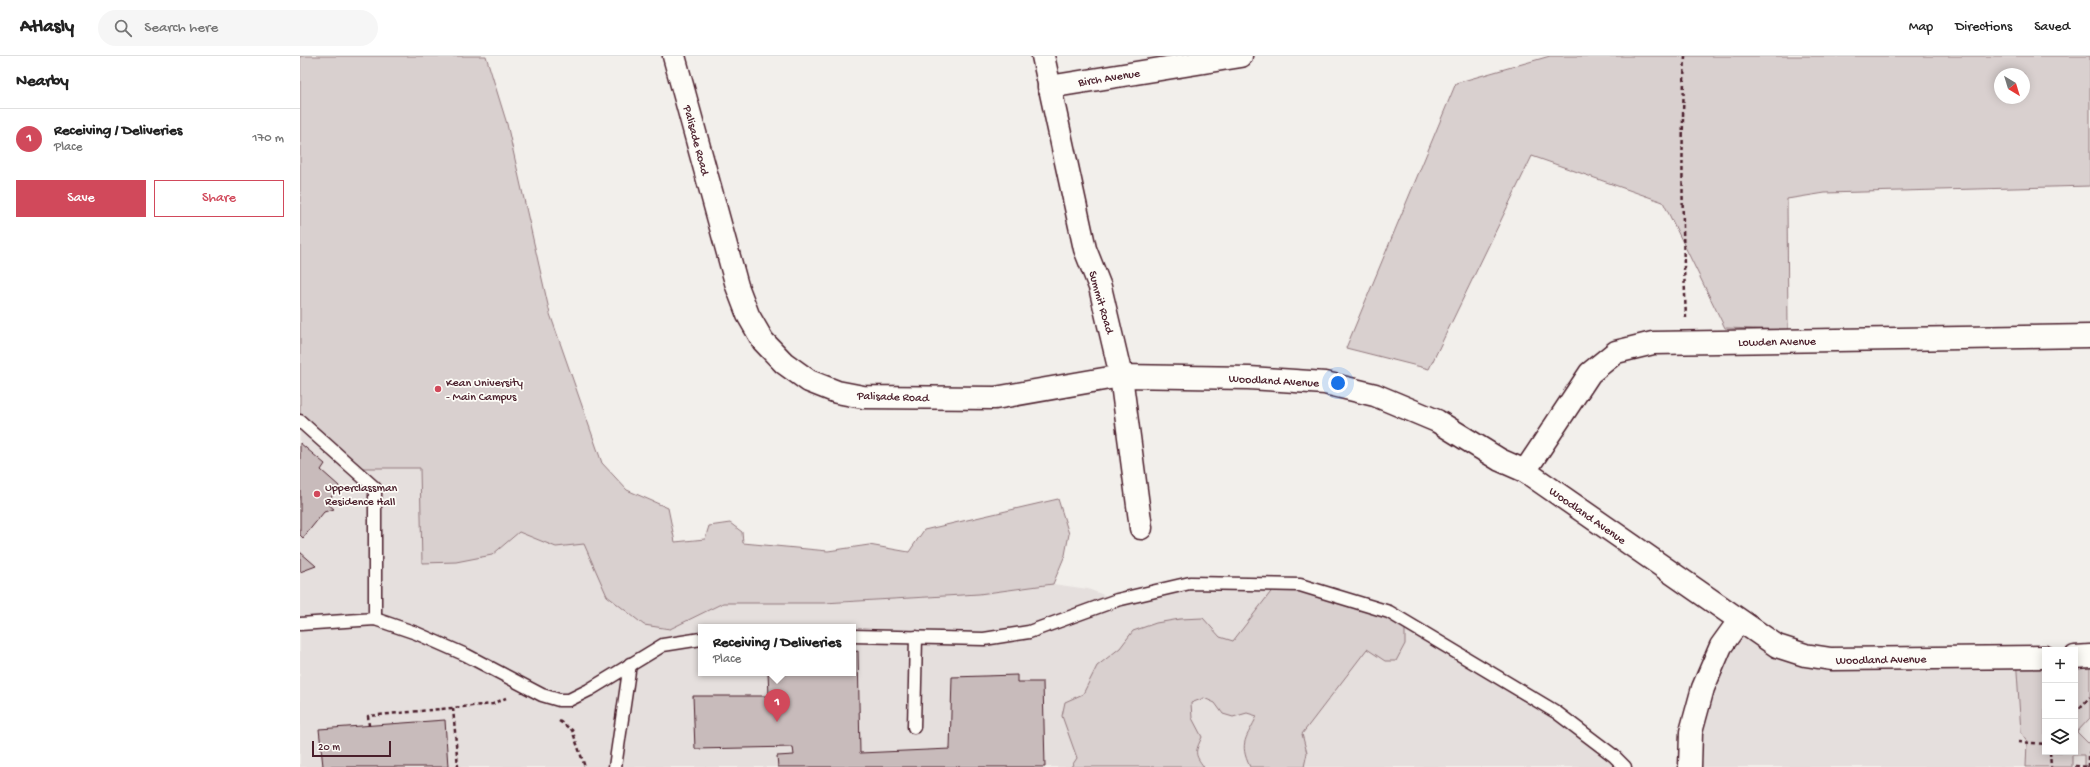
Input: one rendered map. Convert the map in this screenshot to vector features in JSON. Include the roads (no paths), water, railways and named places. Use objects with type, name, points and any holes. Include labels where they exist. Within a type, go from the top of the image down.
[{"type":"street","name":"Palisade Road","points":[[674,56],[738,286],[748,315],[763,341],[784,363],[809,381],[837,392],[863,398],[995,398],[1122,376]]},
{"type":"street","name":"Summit Road","points":[[1043,56],[1085,249],[1100,287],[1122,376],[1141,528]]},
{"type":"street","name":"Birch Avenue","points":[[1049,87],[1240,56]]},
{"type":"street","name":"Lowden Avenue","points":[[1525,471],[1590,373],[1616,352],[1653,343],[2090,336]]},
{"type":"street","name":"Woodland Avenue","points":[[1122,376],[1257,378],[1325,383],[1375,395],[1437,421],[1500,460],[1525,471],[1777,646],[1805,655],[1831,659],[2042,657]]},
{"type":"street","points":[[1690,767],[1691,732],[1703,688],[1721,646],[1739,621]]},
{"type":"street","points":[[2078,657],[2090,656]]},
{"type":"lane","points":[[300,422],[375,488],[375,619]]},
{"type":"lane","points":[[856,636],[984,639],[1029,632],[1117,600],[1190,583],[1300,585],[1389,612],[1556,712],[1614,756],[1625,767]]},
{"type":"lane","points":[[300,624],[375,619],[416,633],[466,655],[542,695],[559,700],[569,700],[589,690],[663,645],[698,639]]},
{"type":"lane","points":[[914,728],[916,638]]},
{"type":"lane","points":[[615,767],[630,664]]},
{"type":"place","name":"Kean University - Main Campus","points":[[438,389]]},
{"type":"place","name":"Upperclassman Residence Hall","points":[[317,494]]},
{"type":"place","name":"Receiving / Deliveries","points":[[777,722]]}]
